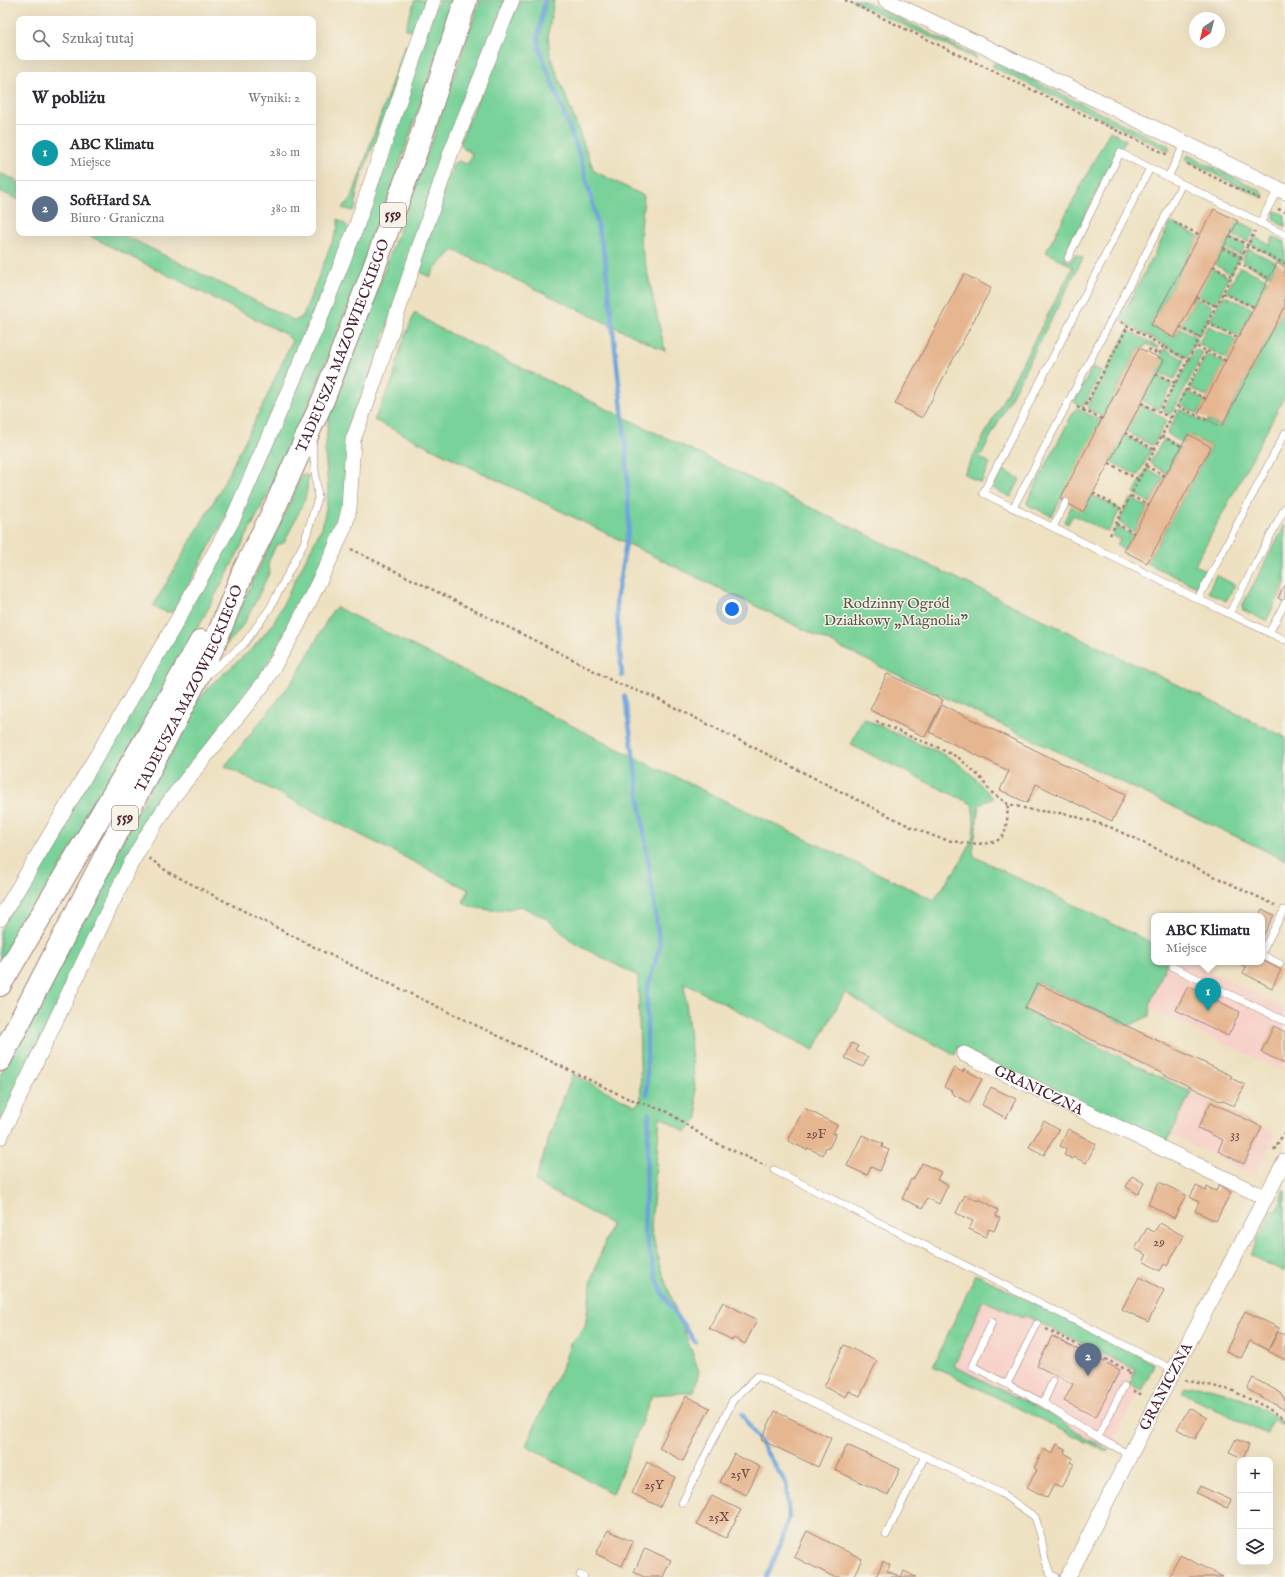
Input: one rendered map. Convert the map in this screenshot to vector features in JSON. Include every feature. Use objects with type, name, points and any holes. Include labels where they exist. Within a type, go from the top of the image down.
[{"type":"main road","name":"TADEUSZA MAZOWIECKIEGO","points":[[0,1060],[194,686],[214,645],[244,572],[323,400],[372,273],[417,149],[466,0]]},
{"type":"main road","name":"TADEUSZA MAZOWIECKIEGO","points":[[0,985],[150,732],[194,652],[244,572]]},
{"type":"street","points":[[0,918],[174,626],[233,519],[318,323],[352,237],[433,0]]},
{"type":"street","points":[[0,1137],[141,846],[172,798],[264,683],[296,628],[338,543],[349,509],[352,440],[375,380],[451,152],[512,0]]},
{"type":"street","points":[[886,0],[1282,190]]},
{"type":"street","name":"GRANICZNA","points":[[964,1054],[1266,1198]]},
{"type":"street","name":"GRANICZNA","points":[[1068,1577],[1173,1372],[1285,1162]]},
{"type":"lane","points":[[1168,177],[1185,143]]},
{"type":"lane","points":[[1068,258],[1120,153],[1182,184],[1258,226],[1285,236]]},
{"type":"lane","points":[[1150,168],[983,493],[1198,599],[1285,640]]},
{"type":"lane","points":[[1013,508],[1182,184]]},
{"type":"lane","points":[[1258,226],[1270,204],[1282,190]]},
{"type":"lane","points":[[194,686],[244,644],[270,608],[304,543],[318,498],[310,426]]},
{"type":"lane","points":[[1198,599],[1285,433]]},
{"type":"lane","points":[[1053,527],[1066,502]]},
{"type":"lane","points":[[1229,614],[1285,508]]},
{"type":"lane","points":[[1269,633],[1285,603]]},
{"type":"lane","points":[[1265,947],[1284,910]]},
{"type":"lane","points":[[1265,955],[1280,964]]},
{"type":"lane","points":[[1173,967],[1285,1021]]},
{"type":"lane","points":[[774,1170],[1173,1372]]},
{"type":"lane","points":[[992,1322],[972,1366],[1043,1402],[1098,1437],[1130,1455]]},
{"type":"lane","points":[[1007,1384],[1037,1324]]},
{"type":"lane","points":[[682,1503],[733,1400],[758,1376],[1001,1493],[1035,1517],[1041,1536],[1045,1560],[1051,1575],[1056,1577]]},
{"type":"lane","points":[[1043,1402],[1053,1381]]},
{"type":"lane","points":[[1098,1437],[1124,1386]]},
{"type":"lane","points":[[886,1535],[925,1456]]},
{"type":"path","points":[[844,0],[1285,212]]},
{"type":"path","points":[[1168,219],[1200,236]]},
{"type":"path","points":[[1159,412],[1258,226]]},
{"type":"path","points":[[1230,236],[1285,264]]},
{"type":"path","points":[[1223,248],[1242,257]]},
{"type":"path","points":[[1238,263],[1269,278]]},
{"type":"path","points":[[1213,266],[1231,276]]},
{"type":"path","points":[[1223,293],[1254,307]]},
{"type":"path","points":[[1196,297],[1216,306]]},
{"type":"path","points":[[1112,317],[1188,360]]},
{"type":"path","points":[[1207,323],[1238,338]]},
{"type":"path","points":[[1180,326],[1200,337]]},
{"type":"path","points":[[1147,351],[1148,349],[1159,354],[1163,346]]},
{"type":"path","points":[[1195,346],[1226,361]]},
{"type":"path","points":[[1110,535],[1207,351]]},
{"type":"path","points":[[1156,374],[1175,383]]},
{"type":"path","points":[[1187,389],[1206,399]]},
{"type":"path","points":[[1141,403],[1171,418]]},
{"type":"path","points":[[1178,406],[1205,420],[1206,418]]},
{"type":"path","points":[[1083,410],[1102,419]]},
{"type":"path","points":[[1125,433],[1155,450]]},
{"type":"path","points":[[1162,436],[1181,446]]},
{"type":"path","points":[[1109,463],[1139,480]]},
{"type":"path","points":[[1146,466],[1165,476]]},
{"type":"path","points":[[1093,494],[1123,510]]},
{"type":"path","points":[[1131,496],[1149,505]]},
{"type":"path","points":[[1116,524],[1134,533]]},
{"type":"path","points":[[338,543],[576,661],[616,683],[654,697],[822,783],[918,830],[940,838],[962,842],[991,843],[1002,837],[1006,827],[1008,804]]},
{"type":"path","points":[[876,721],[959,758],[980,776],[991,792],[1008,804],[1032,810],[1067,814],[1110,828],[1284,910]]},
{"type":"path","points":[[141,846],[154,863],[168,872],[322,951],[627,1098],[668,1112],[706,1138],[774,1170]]},
{"type":"path","points":[[1037,1324],[1131,1372],[1124,1386]]},
{"type":"path","points":[[1173,1372],[1183,1379],[1217,1386],[1236,1392],[1266,1407],[1285,1420]]},
{"type":"shaded area","points":[[1166,965],[1198,965],[1285,1008],[1285,1072],[1150,1009],[1151,1002]]},
{"type":"shaded area","points":[[1191,1092],[1276,1134],[1255,1176],[1170,1134]]},
{"type":"shaded area","points":[[972,1282],[1139,1362],[1144,1380],[1107,1452],[933,1366]]},
{"type":"green space","points":[[415,0],[427,0],[415,31],[412,31],[405,29]]},
{"type":"green space","points":[[439,0],[455,0],[371,246],[299,426],[272,485],[238,553],[202,620],[128,751],[0,971],[0,930],[122,724],[238,520]]},
{"type":"green space","points":[[480,0],[505,0],[376,358],[343,514],[317,575],[260,677],[165,799],[0,1126],[0,1075],[195,703],[213,683],[254,647],[273,624],[322,527],[328,489],[325,451],[329,415],[356,347],[429,149]]},
{"type":"green space","points":[[519,0],[554,0],[548,34],[550,55],[594,171],[644,196],[640,240],[665,351],[454,250],[434,269],[431,277],[424,274],[420,270],[419,265],[453,164],[458,161],[468,164],[472,153],[464,149],[460,142]]},
{"type":"green space","points":[[851,0],[862,0],[974,55],[976,59]]},
{"type":"green space","points":[[405,45],[408,47],[409,52],[380,135],[372,149],[360,181],[357,192],[356,207],[353,211],[342,208],[351,200]]},
{"type":"green space","points":[[997,63],[1169,146],[1169,151],[993,67],[993,64]]},
{"type":"green space","points":[[1110,131],[1126,140],[1120,150],[1117,151],[1064,258],[1071,262],[1075,254],[1083,258],[980,457],[990,463],[981,483],[964,474],[1073,267],[1046,252]]},
{"type":"green space","points":[[1188,155],[1261,191],[1263,198],[1185,159]]},
{"type":"green space","points":[[0,173],[16,181],[16,199],[0,191]]},
{"type":"green space","points":[[1275,211],[1285,215],[1285,227],[1274,220]]},
{"type":"green space","points":[[338,219],[349,229],[240,486],[219,530],[173,612],[166,612],[153,606],[218,494],[264,403],[292,341],[287,335],[90,236],[126,236],[295,321],[303,316],[338,227]]},
{"type":"green space","points":[[1238,221],[1254,229],[1248,242],[1231,234]]},
{"type":"green space","points":[[1173,223],[1199,237],[1151,325],[1174,338],[1180,328],[1196,337],[1197,339],[1186,357],[1122,321],[1121,318],[1170,224]]},
{"type":"green space","points":[[1229,237],[1245,246],[1241,255],[1224,247]]},
{"type":"green space","points":[[1255,237],[1270,245],[1273,237],[1285,242],[1285,263],[1252,245],[1251,243]]},
{"type":"green space","points":[[1223,249],[1239,258],[1231,274],[1214,264]]},
{"type":"green space","points":[[1249,249],[1277,263],[1270,276],[1243,262],[1242,260]]},
{"type":"green space","points":[[1240,267],[1268,280],[1255,305],[1227,292]]},
{"type":"green space","points":[[1212,268],[1228,277],[1216,302],[1213,303],[1197,295]]},
{"type":"green space","points":[[1225,296],[1253,309],[1239,336],[1210,320],[1222,297]]},
{"type":"green space","points":[[1196,298],[1212,306],[1213,308],[1200,334],[1181,325]]},
{"type":"green space","points":[[1285,307],[1285,396],[1195,565],[1206,571],[1197,587],[1147,563],[1211,447],[1188,434],[1182,444],[1167,433],[1180,409],[1206,423],[1208,420],[1221,427]]},
{"type":"green space","name":"Rodzinny Ogród Działkowy „Magnolia”","points":[[415,312],[435,326],[1285,737],[1285,860],[885,669],[374,420],[393,380],[401,347]]},
{"type":"green space","points":[[1209,326],[1237,340],[1227,359],[1200,345],[1199,343],[1207,327]]},
{"type":"green space","points":[[1129,331],[1159,347],[1158,349],[1146,344],[1143,349],[1139,348],[1103,417],[1089,410],[1087,407],[1127,332]]},
{"type":"green space","points":[[1164,348],[1184,360],[1175,379],[1157,372],[1163,360],[1160,358]]},
{"type":"green space","points":[[1195,349],[1203,353],[1171,415],[1163,411]]},
{"type":"green space","points":[[1206,355],[1225,363],[1207,397],[1190,387]]},
{"type":"green space","points":[[1093,367],[1102,371],[1083,407],[1074,402]]},
{"type":"green space","points":[[1156,375],[1172,385],[1159,409],[1142,401]]},
{"type":"green space","points":[[1186,392],[1189,392],[1205,401],[1198,414],[1182,405],[1181,403]]},
{"type":"green space","points":[[1140,404],[1166,421],[1154,444],[1151,445],[1126,431]]},
{"type":"green space","points":[[1077,408],[1101,421],[1052,516],[1028,505],[1027,502],[1074,411]]},
{"type":"green space","points":[[1124,435],[1150,449],[1151,451],[1138,475],[1110,461]]},
{"type":"green space","points":[[1164,439],[1180,448],[1166,473],[1150,462]]},
{"type":"green space","points":[[1001,469],[1020,479],[1011,497],[992,488]]},
{"type":"green space","points":[[1148,469],[1164,478],[1150,503],[1134,493],[1146,470]]},
{"type":"green space","points":[[302,474],[308,476],[305,499],[284,543],[276,545],[268,563],[270,571],[245,622],[223,648],[221,647],[288,507]]},
{"type":"green space","points":[[1092,495],[1120,509],[1108,532],[1073,515],[1068,524],[1064,522],[1072,505],[1083,511]]},
{"type":"green space","points":[[1130,499],[1148,507],[1134,532],[1119,522]]},
{"type":"green space","points":[[1285,525],[1285,584],[1266,621],[1243,610],[1242,606]]},
{"type":"green space","points":[[1116,527],[1133,535],[1124,551],[1117,545],[1120,539],[1112,535]]},
{"type":"green space","points":[[1216,575],[1235,585],[1226,601],[1208,592]]},
{"type":"green space","points":[[336,607],[644,762],[934,900],[960,862],[972,839],[974,822],[972,804],[851,745],[863,718],[914,742],[935,750],[955,761],[971,774],[993,798],[979,805],[973,852],[975,857],[1151,943],[1151,965],[1166,965],[1151,1002],[1149,1016],[1128,1026],[1038,982],[1024,1010],[1191,1092],[1165,1146],[958,1047],[955,1055],[889,1021],[845,992],[814,1050],[684,983],[698,1118],[685,1132],[660,1116],[651,1228],[660,1267],[699,1371],[694,1392],[652,1395],[613,1494],[526,1445],[564,1362],[570,1344],[585,1327],[592,1279],[611,1224],[535,1182],[556,1116],[573,1074],[636,1106],[641,1099],[638,976],[574,943],[547,919],[521,906],[499,911],[471,907],[463,902],[469,890],[225,766],[296,677],[331,613]]},
{"type":"green space","points":[[1285,1188],[1285,1272],[1250,1255],[1273,1210],[1276,1211],[1282,1200],[1280,1198]]},
{"type":"green space","points":[[976,1274],[1154,1364],[1142,1391],[1129,1385],[1136,1370],[1024,1315],[1023,1318],[983,1300],[954,1366],[1048,1413],[1086,1438],[1109,1450],[1107,1452],[933,1366]]},
{"type":"green space","points":[[1197,1386],[1221,1391],[1244,1399],[1265,1410],[1285,1424],[1285,1426],[1273,1420],[1266,1434],[1182,1393],[1185,1387]]},
{"type":"building","points":[[1214,209],[1238,221],[1174,338],[1151,325]]},
{"type":"building","points":[[1277,263],[1285,267],[1285,307],[1221,427],[1198,414]]},
{"type":"building","points":[[964,274],[991,288],[922,418],[895,404]]},
{"type":"building","points":[[1139,348],[1164,360],[1083,512],[1060,499]]},
{"type":"building","points":[[1188,434],[1211,447],[1147,563],[1124,551]]},
{"type":"building","points":[[1285,584],[1285,602],[1278,598]]},
{"type":"building","points":[[887,674],[943,700],[925,737],[870,710]]},
{"type":"building","points":[[942,705],[1126,794],[1112,821],[1036,784],[1027,803],[1000,790],[1009,771],[929,732]]},
{"type":"building","points":[[1262,909],[1274,915],[1265,932],[1265,913],[1260,913]]},
{"type":"building","points":[[1265,962],[1281,970],[1272,988],[1243,973],[1246,967],[1242,965],[1265,965]]},
{"type":"building","points":[[1037,983],[1232,1076],[1231,1078],[1245,1085],[1234,1106],[1221,1100],[1220,1101],[1025,1008]]},
{"type":"building","points":[[1188,986],[1240,1012],[1228,1036],[1176,1010]]},
{"type":"building","points":[[1274,1026],[1285,1032],[1285,1064],[1261,1052]]},
{"type":"building","points":[[852,1043],[858,1046],[856,1051],[868,1057],[863,1067],[845,1058]]},
{"type":"building","points":[[954,1068],[963,1072],[964,1069],[982,1079],[969,1103],[951,1093],[952,1091],[944,1087]]},
{"type":"building","points":[[991,1087],[1016,1099],[1006,1118],[982,1105]]},
{"type":"building","points":[[1211,1102],[1262,1127],[1244,1164],[1218,1151],[1223,1140],[1198,1128]]},
{"type":"building","points":[[804,1108],[837,1125],[833,1133],[836,1134],[829,1148],[826,1147],[823,1155],[808,1148],[807,1150],[788,1141]]},
{"type":"building","points":[[1044,1121],[1059,1130],[1044,1155],[1029,1147]]},
{"type":"building","points":[[1068,1129],[1096,1144],[1086,1163],[1074,1157],[1073,1159],[1064,1155],[1067,1149],[1060,1146]]},
{"type":"building","points":[[862,1135],[883,1144],[882,1147],[889,1150],[880,1171],[871,1167],[867,1175],[847,1166]]},
{"type":"building","points":[[922,1163],[941,1172],[937,1180],[948,1185],[939,1204],[927,1198],[923,1208],[902,1199],[911,1179],[913,1180]]},
{"type":"building","points":[[1132,1176],[1144,1183],[1138,1194],[1126,1187]]},
{"type":"building","points":[[1159,1182],[1186,1195],[1174,1218],[1148,1204]]},
{"type":"building","points":[[1219,1185],[1231,1192],[1216,1221],[1195,1211],[1199,1202],[1190,1197],[1196,1186],[1206,1191],[1207,1187],[1216,1191]]},
{"type":"building","points":[[965,1195],[978,1201],[979,1199],[998,1210],[996,1216],[1000,1218],[994,1231],[989,1229],[986,1237],[969,1229],[973,1221],[956,1213]]},
{"type":"building","points":[[1160,1223],[1184,1236],[1167,1266],[1164,1264],[1160,1271],[1143,1261],[1147,1255],[1135,1249],[1147,1228],[1154,1232]]},
{"type":"building","points":[[1139,1277],[1164,1290],[1148,1322],[1122,1309]]},
{"type":"building","points":[[723,1302],[757,1320],[745,1344],[734,1338],[732,1340],[709,1328]]},
{"type":"building","points":[[1245,1311],[1279,1328],[1268,1350],[1250,1341],[1241,1358],[1226,1351]]},
{"type":"building","points":[[1278,1332],[1285,1335],[1285,1360],[1268,1351]]},
{"type":"building","points":[[1052,1336],[1120,1370],[1096,1417],[1064,1401],[1073,1384],[1037,1366]]},
{"type":"building","points":[[844,1345],[877,1361],[860,1396],[849,1391],[846,1397],[824,1387]]},
{"type":"building","points":[[1253,1378],[1281,1393],[1285,1400],[1285,1410],[1247,1389]]},
{"type":"building","points":[[686,1396],[710,1408],[683,1461],[659,1448]]},
{"type":"building","points":[[1189,1408],[1207,1418],[1195,1439],[1177,1429]]},
{"type":"building","points":[[775,1411],[831,1438],[818,1467],[761,1440]]},
{"type":"building","points":[[1236,1439],[1249,1445],[1243,1457],[1229,1452]]},
{"type":"building","points":[[1057,1444],[1066,1449],[1064,1453],[1073,1458],[1070,1462],[1074,1464],[1061,1488],[1054,1485],[1047,1498],[1027,1487],[1037,1470],[1034,1468],[1044,1449],[1052,1454]]},
{"type":"building","points":[[847,1445],[900,1469],[888,1495],[835,1470]]},
{"type":"building","points":[[734,1454],[760,1467],[746,1495],[720,1482]]},
{"type":"building","points":[[647,1462],[675,1477],[660,1507],[632,1493]]},
{"type":"building","points":[[1200,1486],[1231,1500],[1227,1508],[1196,1493]]},
{"type":"building","points":[[712,1496],[741,1510],[726,1538],[697,1524]]},
{"type":"building","points":[[608,1530],[633,1542],[622,1566],[596,1554]]},
{"type":"building","points":[[807,1531],[862,1559],[853,1577],[834,1577],[794,1557]]},
{"type":"building","points":[[645,1548],[671,1560],[663,1577],[644,1577],[634,1572]]},
{"type":"building","points":[[1180,1555],[1223,1577],[1169,1577]]},
{"type":"building","points":[[883,1561],[890,1565],[887,1571],[901,1577],[876,1577]]},
{"type":"building","points":[[904,1571],[916,1577],[901,1577]]},
{"type":"waterway","points":[[545,0],[538,37],[540,50],[579,153],[593,205],[605,259],[626,445],[629,525],[616,601],[622,676]]},
{"type":"waterway","points":[[625,696],[660,946],[647,989],[647,1094]]},
{"type":"waterway","points":[[649,1114],[644,1231],[657,1280],[664,1296],[695,1342]]},
{"type":"waterway","points":[[742,1414],[786,1483],[789,1517],[783,1537],[767,1577]]},
{"type":"place","name":"ABC Klimatu","points":[[1208,1011]]},
{"type":"place","name":"SoftHard SA","points":[[1088,1376]]}]
